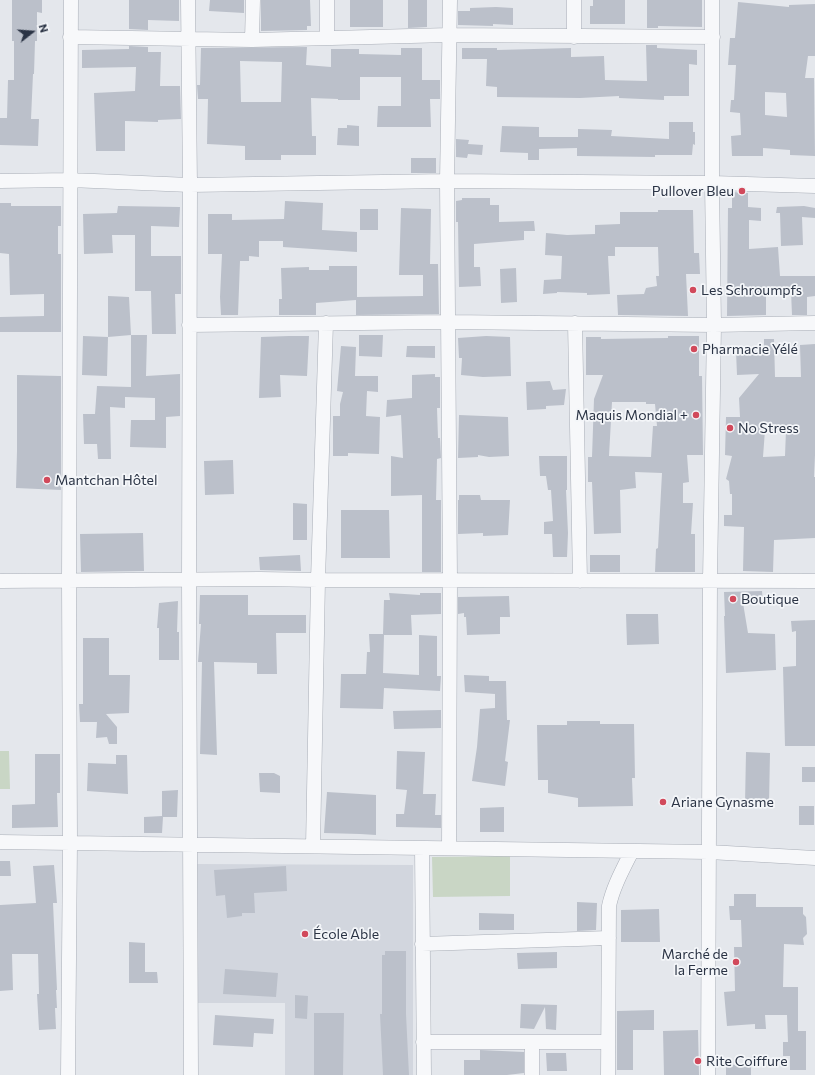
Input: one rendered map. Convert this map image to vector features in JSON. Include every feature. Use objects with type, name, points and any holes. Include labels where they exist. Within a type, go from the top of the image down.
[{"type":"street","points":[[68,1075],[70,843],[68,580],[70,0]]},
{"type":"street","points":[[188,0],[190,185],[190,1075]]},
{"type":"street","points":[[252,40],[253,0]]},
{"type":"street","points":[[327,0],[327,38]]},
{"type":"street","points":[[449,848],[450,580],[447,181],[450,0]]},
{"type":"street","points":[[574,0],[574,37]]},
{"type":"street","points":[[708,1075],[710,580],[714,324],[712,0]]},
{"type":"street","points":[[70,37],[252,40],[450,35],[713,37]]},
{"type":"street","points":[[0,181],[70,180],[190,185],[447,181],[712,183],[815,186]]},
{"type":"street","points":[[189,324],[448,322],[714,324],[815,323]]},
{"type":"street","points":[[313,846],[318,580],[326,323]]},
{"type":"street","points":[[575,323],[580,580]]},
{"type":"street","points":[[0,581],[260,579],[815,581]]},
{"type":"street","points":[[0,842],[709,852],[815,858]]},
{"type":"street","points":[[422,848],[422,1042],[424,1075]]},
{"type":"street","points":[[608,1075],[609,906],[611,896],[632,851]]},
{"type":"street","points":[[422,944],[609,938]]},
{"type":"street","points":[[422,1042],[607,1042]]},
{"type":"street","points":[[532,1042],[532,1075]]},
{"type":"shaded area","name":"École Able","points":[[197,864],[413,865],[413,1075],[285,1075],[285,1003],[197,1003]]},
{"type":"green space","points":[[0,751],[9,751],[10,789],[0,789]]},
{"type":"green space","points":[[510,856],[510,896],[433,897],[432,857]]},
{"type":"building","points":[[12,0],[42,0],[42,13],[37,12],[37,41],[35,41],[31,119],[39,119],[38,146],[0,145],[0,118],[7,118],[8,80],[14,80]]},
{"type":"building","points":[[129,0],[179,0],[179,21],[148,20],[148,30],[129,29]]},
{"type":"building","points":[[210,0],[244,0],[244,13],[209,11]]},
{"type":"building","points":[[261,0],[310,0],[311,26],[307,26],[307,30],[261,31]]},
{"type":"building","points":[[350,0],[383,0],[383,27],[350,27]]},
{"type":"building","points":[[408,0],[427,0],[427,27],[408,28]]},
{"type":"building","points":[[593,0],[625,0],[625,24],[590,24],[590,6],[593,6]]},
{"type":"building","points":[[647,0],[702,0],[702,27],[658,26],[658,28],[647,28]]},
{"type":"building","points":[[738,2],[789,7],[789,5],[815,4],[815,56],[808,56],[805,78],[814,78],[815,156],[790,155],[790,150],[763,148],[763,156],[732,156],[731,136],[741,135],[740,113],[730,112],[731,100],[734,100],[736,65],[728,65],[730,38],[735,38]],"holes":[[[765,92],[786,93],[787,117],[765,115]]]},
{"type":"building","points":[[470,8],[513,8],[513,25],[458,25],[458,11],[470,11]]},
{"type":"building","points":[[646,45],[657,45],[657,48],[697,50],[697,65],[689,64],[689,96],[664,96],[664,100],[619,98],[619,96],[580,98],[497,97],[497,87],[486,86],[487,59],[462,59],[462,48],[497,48],[497,50],[571,48],[571,57],[604,56],[605,80],[647,81]]},
{"type":"building","points":[[129,46],[148,47],[148,52],[161,52],[160,86],[180,86],[181,119],[158,120],[158,122],[125,121],[125,151],[96,151],[94,93],[135,91],[136,67],[82,68],[82,50],[129,49]]},
{"type":"building","points":[[307,47],[306,65],[331,67],[331,49],[359,49],[359,54],[401,55],[401,48],[422,48],[422,80],[440,80],[440,99],[430,99],[431,127],[377,127],[378,106],[401,106],[401,77],[360,77],[360,100],[311,98],[312,136],[316,136],[316,155],[281,155],[281,160],[245,160],[245,146],[207,144],[208,99],[198,99],[197,85],[200,85],[201,48]],"holes":[[[240,61],[282,62],[281,102],[241,102]]]},
{"type":"building","points":[[669,122],[693,122],[695,145],[693,144],[692,155],[655,155],[655,157],[577,156],[577,148],[539,149],[539,160],[528,160],[528,153],[500,152],[502,126],[539,127],[539,137],[578,137],[578,129],[612,130],[611,136],[669,139]]},
{"type":"building","points":[[347,125],[359,126],[359,146],[337,145],[338,128],[347,128]]},
{"type":"building","points":[[456,139],[469,140],[468,144],[483,145],[482,155],[468,154],[467,158],[456,157]]},
{"type":"building","points":[[411,158],[436,158],[436,173],[411,173]]},
{"type":"building","points":[[732,192],[748,193],[748,207],[761,208],[761,221],[749,220],[749,249],[778,247],[780,276],[815,276],[815,296],[807,297],[807,315],[792,315],[791,291],[766,291],[766,315],[727,316],[728,208],[732,208]]},
{"type":"building","points":[[462,198],[490,198],[490,205],[499,205],[499,222],[534,221],[535,231],[524,231],[524,240],[474,244],[474,267],[480,267],[481,286],[459,287],[458,222],[456,222],[456,201],[462,200]]},
{"type":"building","points":[[285,201],[323,203],[322,230],[357,232],[357,252],[283,247],[283,241],[259,241],[259,257],[249,256],[249,261],[240,261],[238,315],[221,315],[220,297],[222,254],[208,254],[208,214],[232,214],[232,220],[284,219]]},
{"type":"building","points":[[0,203],[11,203],[11,206],[61,206],[61,226],[58,226],[58,254],[61,254],[61,332],[0,332],[0,317],[44,316],[44,294],[10,295],[9,254],[0,253]]},
{"type":"building","points":[[118,206],[180,207],[179,227],[151,226],[151,256],[181,256],[181,294],[175,294],[176,334],[152,334],[151,291],[135,291],[135,235],[112,235],[113,253],[84,254],[83,214],[117,213]]},
{"type":"building","points":[[804,206],[815,208],[815,218],[802,217],[803,245],[781,246],[780,213],[776,213],[777,207]]},
{"type":"building","points":[[401,208],[431,209],[430,264],[438,264],[439,314],[356,315],[356,300],[316,303],[316,315],[279,315],[279,299],[282,299],[281,268],[309,267],[309,270],[329,270],[329,266],[357,266],[357,297],[423,296],[423,275],[399,275]]},
{"type":"building","points":[[360,209],[378,209],[378,230],[360,230]]},
{"type":"building","points":[[658,210],[693,210],[694,253],[699,253],[700,274],[686,274],[688,316],[618,315],[617,295],[644,294],[646,288],[657,286],[656,276],[659,276],[658,247],[615,247],[615,256],[608,256],[610,294],[587,295],[587,293],[557,292],[543,294],[544,280],[561,279],[562,256],[545,255],[546,233],[567,235],[595,234],[595,225],[620,224],[620,212],[658,212]]},
{"type":"building","points":[[516,268],[517,302],[501,303],[500,269]]},
{"type":"building","points":[[108,296],[129,297],[131,335],[108,337]]},
{"type":"building","points":[[131,335],[147,335],[146,376],[180,374],[180,416],[166,417],[166,448],[130,447],[131,420],[155,420],[155,398],[125,397],[125,408],[110,407],[111,459],[98,459],[97,444],[84,444],[83,414],[95,414],[97,386],[131,387]]},
{"type":"building","points":[[359,335],[383,335],[382,357],[359,356]]},
{"type":"building","points":[[83,336],[108,337],[107,376],[82,375]]},
{"type":"building","points":[[309,336],[307,376],[280,375],[281,397],[259,398],[261,337]]},
{"type":"building","points":[[486,336],[510,337],[511,376],[483,377],[461,375],[462,358],[459,358],[458,338]]},
{"type":"building","points":[[668,336],[699,336],[699,376],[702,376],[703,455],[687,455],[689,482],[683,483],[683,503],[693,503],[691,534],[695,534],[695,572],[655,572],[656,549],[658,548],[662,473],[635,472],[636,488],[620,490],[621,533],[594,534],[592,482],[588,482],[588,457],[592,457],[594,399],[603,375],[586,375],[586,337],[601,337],[601,339],[668,338]],"holes":[[[612,402],[646,402],[646,404],[655,404],[657,426],[653,426],[651,457],[609,456]]]},
{"type":"building","points":[[764,339],[774,339],[775,377],[801,377],[800,345],[815,344],[815,538],[774,540],[773,572],[743,571],[744,527],[724,526],[724,515],[732,515],[732,494],[730,494],[729,481],[726,479],[732,456],[725,455],[726,417],[740,417],[739,398],[759,374],[737,375],[736,351],[764,351]],"holes":[[[765,430],[786,430],[785,456],[763,457]]]},
{"type":"building","points":[[341,346],[356,347],[355,376],[378,376],[378,392],[367,391],[366,416],[380,417],[379,454],[348,453],[348,456],[333,456],[333,416],[340,416],[340,404],[343,392],[337,391]]},
{"type":"building","points":[[407,346],[435,346],[435,358],[406,357]]},
{"type":"building","points":[[435,374],[435,377],[440,377],[440,408],[437,408],[438,438],[440,438],[441,458],[437,459],[436,500],[441,500],[441,572],[422,572],[422,495],[391,496],[391,456],[403,458],[401,415],[386,417],[387,400],[412,398],[412,375]]},
{"type":"building","points":[[17,375],[61,376],[61,490],[16,488]]},
{"type":"building","points":[[550,381],[553,390],[566,389],[564,405],[546,406],[546,409],[527,410],[526,382]]},
{"type":"building","points":[[459,415],[508,417],[509,456],[489,457],[478,455],[478,457],[458,458]]},
{"type":"building","points":[[539,456],[567,456],[567,557],[553,557],[552,534],[544,534],[544,522],[553,521],[551,490],[548,490],[546,476],[540,476]]},
{"type":"building","points":[[233,460],[234,494],[205,495],[204,461]]},
{"type":"building","points":[[459,495],[480,495],[481,500],[510,500],[508,535],[483,536],[483,533],[458,534]]},
{"type":"building","points":[[293,503],[307,504],[307,540],[293,540]]},
{"type":"building","points":[[341,510],[389,510],[390,558],[341,558]]},
{"type":"building","points":[[143,533],[144,571],[81,572],[80,534]]},
{"type":"building","points":[[300,555],[301,571],[260,570],[259,557]]},
{"type":"building","points":[[590,555],[620,555],[620,572],[590,572]]},
{"type":"building","points":[[762,591],[763,603],[743,603],[748,633],[775,634],[776,670],[726,673],[724,592]]},
{"type":"building","points":[[389,593],[420,595],[420,593],[441,593],[441,614],[411,615],[412,635],[384,635],[383,673],[419,675],[419,635],[437,636],[437,676],[441,676],[440,691],[384,688],[383,709],[340,708],[341,674],[366,674],[367,652],[370,652],[369,634],[383,634],[384,600],[390,600]]},
{"type":"building","points":[[200,595],[248,595],[248,615],[306,615],[306,633],[276,633],[277,674],[257,674],[257,663],[214,662],[217,755],[200,754],[202,662],[198,662],[201,624],[199,624]]},
{"type":"building","points":[[509,596],[510,617],[500,617],[500,634],[467,635],[466,617],[464,617],[464,613],[458,614],[458,597]]},
{"type":"building","points":[[178,601],[177,632],[179,632],[179,660],[159,660],[159,628],[157,628],[159,603]]},
{"type":"building","points":[[626,614],[658,614],[659,644],[627,645]]},
{"type":"building","points":[[815,620],[815,746],[785,746],[783,667],[796,666],[796,631],[792,632],[791,621]]},
{"type":"building","points":[[83,638],[109,638],[109,675],[130,675],[129,713],[106,714],[117,727],[117,744],[109,744],[107,737],[96,738],[97,722],[80,722],[79,704],[83,704]]},
{"type":"building","points":[[464,675],[489,676],[489,681],[506,681],[507,720],[510,720],[505,761],[508,762],[505,786],[472,781],[477,747],[480,709],[495,708],[495,694],[465,692]]},
{"type":"building","points":[[441,710],[441,728],[394,729],[393,711]]},
{"type":"building","points":[[567,721],[600,721],[600,724],[634,724],[635,778],[632,778],[633,806],[578,807],[578,798],[548,793],[548,780],[538,780],[537,725],[567,725]]},
{"type":"building","points":[[397,751],[425,752],[423,794],[436,794],[435,815],[441,815],[441,828],[396,827],[396,814],[404,814],[407,790],[396,789]]},
{"type":"building","points":[[746,752],[770,753],[769,804],[745,804]]},
{"type":"building","points":[[35,754],[60,754],[60,793],[57,793],[58,827],[12,828],[12,805],[35,804]]},
{"type":"building","points":[[116,755],[127,755],[128,794],[87,791],[88,763],[116,764]]},
{"type":"building","points":[[802,767],[815,767],[815,782],[802,782]]},
{"type":"building","points":[[259,773],[274,773],[280,776],[280,793],[260,792]]},
{"type":"building","points":[[178,790],[177,817],[163,817],[162,833],[144,833],[144,817],[162,816],[162,791]]},
{"type":"building","points":[[327,792],[376,795],[376,835],[324,833]]},
{"type":"building","points":[[799,806],[814,806],[814,825],[799,825]]},
{"type":"building","points":[[504,807],[504,832],[480,832],[480,808]]},
{"type":"building","points":[[0,861],[10,861],[11,876],[0,876]]},
{"type":"building","points":[[54,865],[57,903],[53,903],[57,990],[57,1008],[55,1008],[56,1029],[39,1030],[37,994],[39,994],[38,954],[12,954],[13,990],[0,991],[0,905],[36,903],[33,866]]},
{"type":"building","points":[[286,866],[287,891],[254,893],[255,913],[242,913],[242,916],[227,918],[225,895],[216,896],[214,870]]},
{"type":"building","points":[[734,894],[756,894],[756,907],[803,907],[803,914],[806,917],[807,934],[803,938],[804,945],[784,944],[783,987],[798,987],[798,1031],[806,1031],[806,1070],[790,1070],[790,1056],[783,1056],[783,1042],[788,1042],[787,1015],[765,1015],[766,1029],[755,1029],[755,1024],[727,1026],[724,992],[735,991],[734,947],[742,947],[741,920],[730,920],[729,906],[734,906]]},
{"type":"building","points":[[577,902],[597,903],[596,930],[577,931]]},
{"type":"building","points":[[659,909],[660,942],[621,942],[621,910]]},
{"type":"building","points":[[479,913],[514,914],[514,930],[479,930]]},
{"type":"building","points":[[129,942],[145,943],[145,972],[157,972],[158,983],[129,983]]},
{"type":"building","points":[[385,951],[406,951],[406,1014],[409,1075],[383,1075],[380,1014],[382,1014],[382,955],[385,955]]},
{"type":"building","points":[[557,952],[557,968],[518,969],[517,953]]},
{"type":"building","points":[[225,969],[278,973],[276,997],[223,994]]},
{"type":"building","points":[[295,995],[308,996],[307,1019],[295,1018]]},
{"type":"building","points":[[521,1004],[557,1005],[556,1030],[546,1029],[545,1007],[534,1029],[520,1028]]},
{"type":"building","points":[[654,1010],[654,1030],[633,1030],[633,1070],[617,1070],[617,1011]]},
{"type":"building","points":[[314,1013],[344,1013],[343,1075],[314,1075]]},
{"type":"building","points":[[215,1015],[274,1019],[273,1034],[254,1033],[253,1047],[213,1045]]},
{"type":"building","points":[[698,1030],[699,1075],[664,1075],[663,1031]]},
{"type":"building","points":[[480,1050],[524,1052],[524,1073],[507,1075],[464,1075],[464,1060],[480,1060]]},
{"type":"building","points":[[546,1053],[566,1053],[567,1071],[547,1071]]},
{"type":"building","points":[[751,1064],[751,1075],[726,1075],[726,1065]]},
{"type":"place","name":"Pullover Bleu","points":[[742,191]]},
{"type":"place","name":"Les Schroumpfs","points":[[693,290]]},
{"type":"place","name":"Pharmacie Yélé","points":[[694,349]]},
{"type":"place","name":"Maquis Mondial +","points":[[696,415]]},
{"type":"place","name":"No Stress","points":[[730,428]]},
{"type":"place","name":"Mantchan Hôtel","points":[[47,480]]},
{"type":"place","name":"Boutique","points":[[733,599]]},
{"type":"place","name":"Ariane Gynasme","points":[[663,802]]},
{"type":"place","name":"École Able","points":[[305,934]]},
{"type":"place","name":"Marché de la Ferme","points":[[736,962]]},
{"type":"place","name":"Rite Coiffure","points":[[698,1061]]}]
